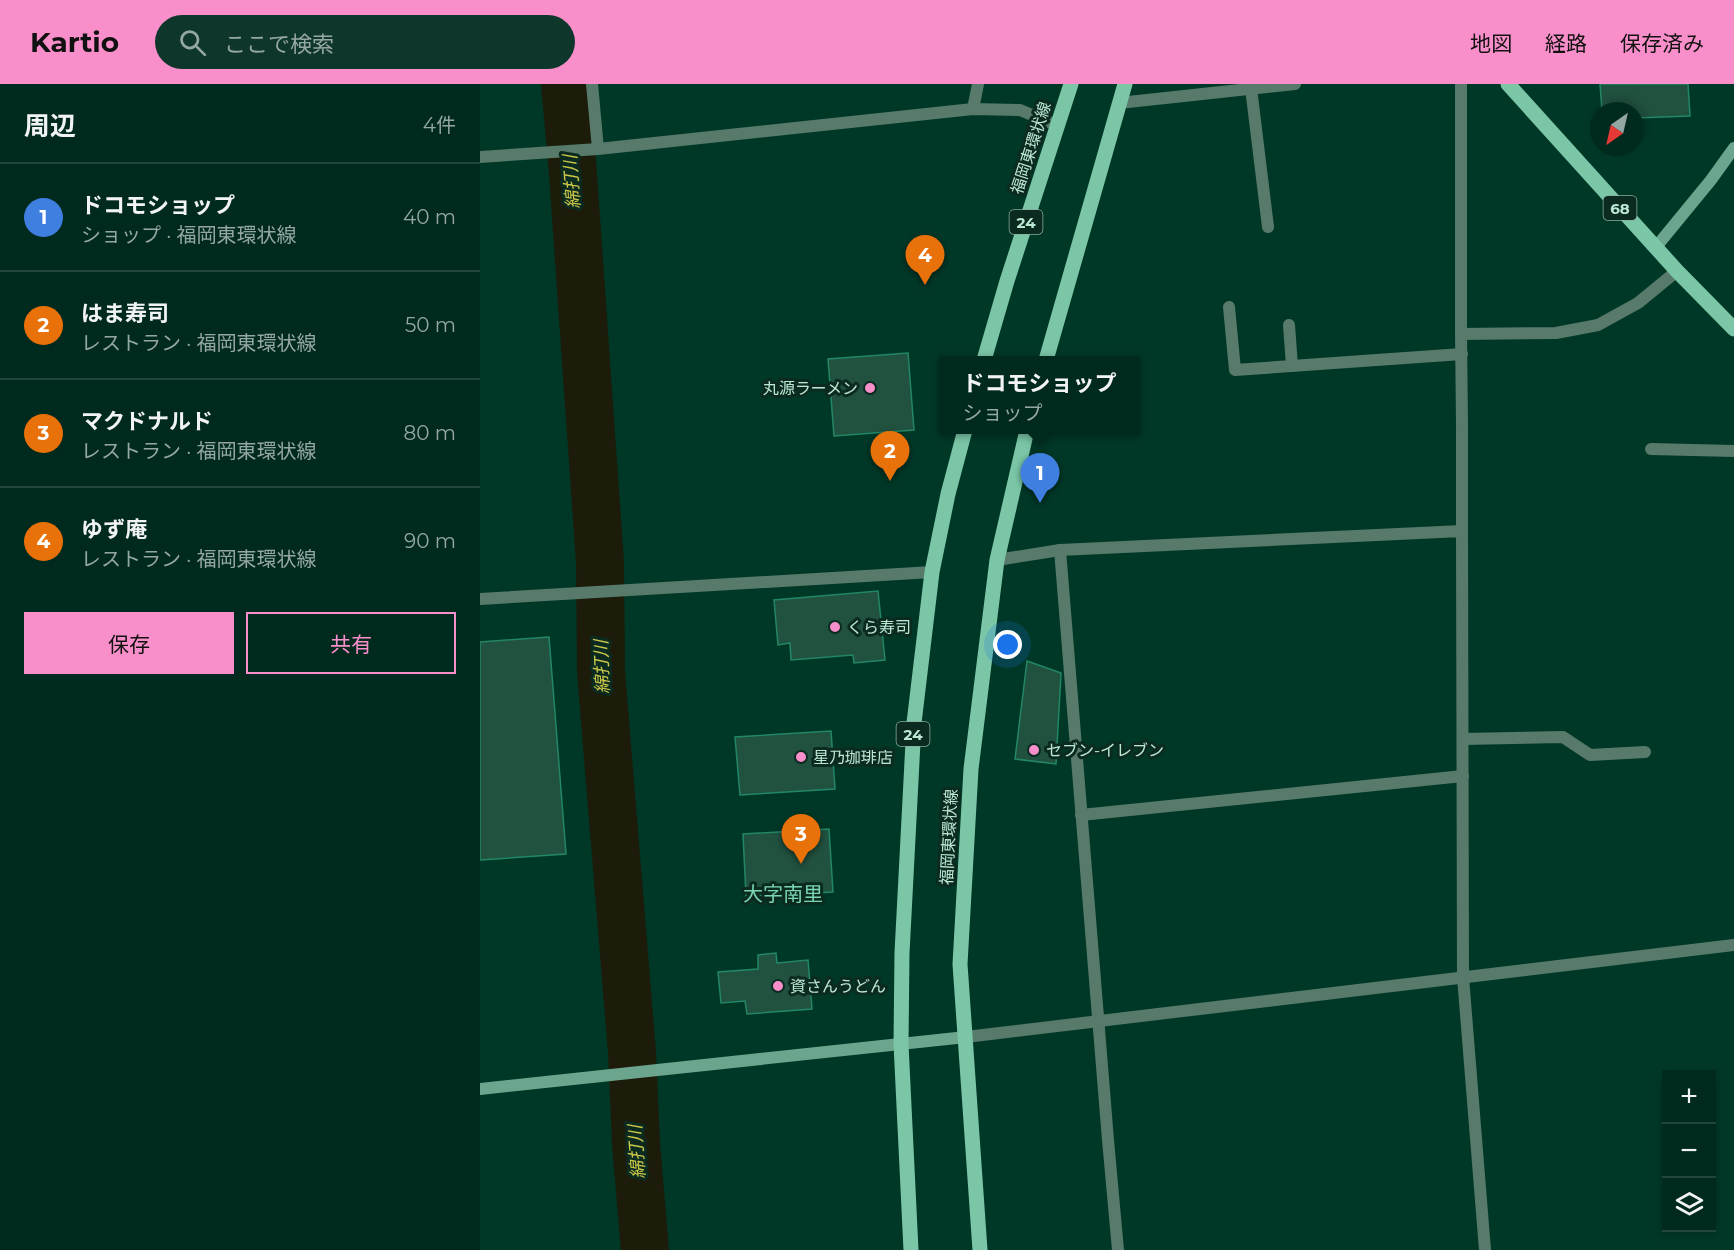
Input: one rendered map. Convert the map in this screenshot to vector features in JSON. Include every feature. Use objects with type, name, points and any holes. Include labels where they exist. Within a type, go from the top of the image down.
[{"type":"main road","name":"福岡東環状線","points":[[985,356],[1056,125],[1071,84]]},
{"type":"main road","points":[[1047,356],[1125,84]]},
{"type":"main road","name":"68","points":[[1508,84],[1677,271],[1734,329]]},
{"type":"main road","name":"24","points":[[911,1250],[901,1044],[902,953],[914,723],[932,572],[948,494],[964,434]]},
{"type":"main road","name":"福岡東環状線","points":[[980,1250],[960,964],[970,781],[997,560],[1026,434]]},
{"type":"street","points":[[592,84],[598,149]]},
{"type":"street","points":[[973,109],[978,84]]},
{"type":"street","points":[[1119,103],[1295,84]]},
{"type":"street","points":[[1461,84],[1463,977],[1485,1250]]},
{"type":"street","points":[[1251,88],[1268,227]]},
{"type":"street","points":[[480,157],[598,149],[973,109],[1020,110],[1056,125]]},
{"type":"street","points":[[1656,247],[1734,148]]},
{"type":"street","points":[[1461,334],[1556,333],[1598,325],[1638,303],[1677,271]]},
{"type":"street","points":[[1229,307],[1235,370],[1461,354]]},
{"type":"street","points":[[1289,325],[1292,366]]},
{"type":"street","points":[[1651,449],[1734,452]]},
{"type":"street","points":[[997,560],[1060,550],[1462,531]]},
{"type":"street","points":[[1060,550],[1118,1250]]},
{"type":"street","points":[[480,599],[932,572]]},
{"type":"street","points":[[1463,739],[1563,737],[1590,755],[1645,752]]},
{"type":"street","points":[[1081,815],[1463,776]]},
{"type":"street","points":[[480,1089],[966,1037],[1734,945]]},
{"type":"building","points":[[1600,84],[1688,84],[1690,116],[1644,118],[1644,102],[1601,102]]},
{"type":"building","points":[[908,353],[914,430],[834,436],[828,359]]},
{"type":"building","points":[[878,591],[885,660],[854,663],[853,655],[791,660],[790,643],[778,645],[774,600]]},
{"type":"building","points":[[549,637],[566,854],[480,860],[480,642]]},
{"type":"building","points":[[1027,661],[1061,673],[1056,764],[1015,759]]},
{"type":"building","points":[[831,731],[835,789],[740,795],[735,737]]},
{"type":"building","points":[[829,829],[833,892],[746,896],[743,834]]},
{"type":"building","points":[[776,953],[777,963],[808,960],[812,1009],[747,1014],[745,1001],[721,1003],[718,972],[758,969],[758,955]]},
{"type":"waterway","name":"綿打川","points":[[565,84],[600,563],[601,672],[632,1052],[636,1144],[645,1250]]},
{"type":"place","name":"ゆず庵","points":[[925,285]]},
{"type":"place","name":"丸源ラーメン","points":[[870,388]]},
{"type":"place","name":"はま寿司","points":[[890,481]]},
{"type":"place","name":"ドコモショップ","points":[[1040,503]]},
{"type":"place","name":"くら寿司","points":[[835,627]]},
{"type":"place","name":"セブン-イレブン","points":[[1034,750]]},
{"type":"place","name":"星乃珈琲店","points":[[801,757]]},
{"type":"place","name":"マクドナルド","points":[[801,864]]},
{"type":"place","name":"資さんうどん","points":[[778,986]]},
{"type":"district","name":"大字南里","points":[[783,894]]}]
